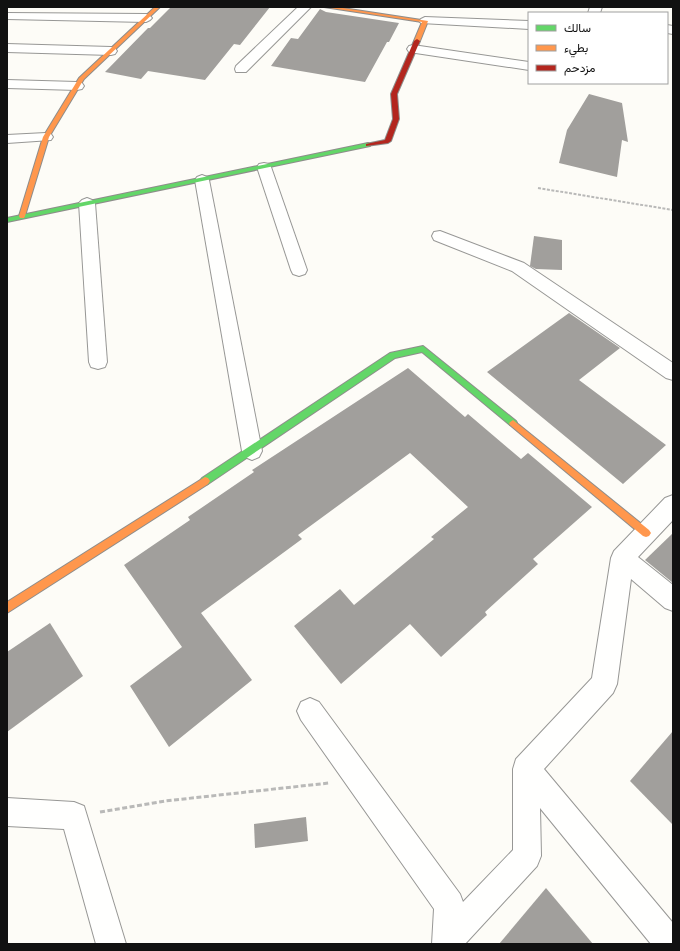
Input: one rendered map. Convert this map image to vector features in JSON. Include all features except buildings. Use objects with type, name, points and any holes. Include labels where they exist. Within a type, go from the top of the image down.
[{"type":"street","points":[[22,216],[46,137],[82,78],[158,7]]},
{"type":"street","points":[[241,69],[305,7]]},
{"type":"street","points":[[326,7],[528,25]]},
{"type":"street","points":[[7,16],[146,18]]},
{"type":"street","points":[[7,220],[388,141],[396,119],[394,94],[428,16]]},
{"type":"street","points":[[7,48],[111,51]]},
{"type":"street","points":[[413,49],[528,66]]},
{"type":"street","points":[[7,84],[77,86]]},
{"type":"street","points":[[7,139],[46,137]]},
{"type":"street","points":[[264,167],[299,270]]},
{"type":"street","points":[[202,180],[252,452]]},
{"type":"street","points":[[87,203],[98,362]]},
{"type":"street","points":[[440,236],[518,267],[673,373]]},
{"type":"street","points":[[7,608],[252,452],[393,355],[423,349],[646,533]]},
{"type":"street","points":[[447,942],[527,856],[526,769],[604,684],[622,558],[673,504]]},
{"type":"street","points":[[622,558],[673,600]]},
{"type":"street","points":[[310,711],[450,905],[447,942]]},
{"type":"street","points":[[526,769],[671,944]]},
{"type":"street","points":[[7,812],[74,816],[111,944]]},
{"type":"path","points":[[538,188],[673,210]]},
{"type":"path","points":[[74,816],[165,800],[359,780]]},
{"type":"traffic: fast","points":[[7,220],[368,145]]},
{"type":"traffic: fast","points":[[205,481],[393,355],[423,349],[513,423]]},
{"type":"traffic: slow","points":[[22,216],[46,137],[82,78],[158,7]]},
{"type":"traffic: slow","points":[[326,7],[425,21],[417,41]]},
{"type":"traffic: slow","points":[[513,423],[646,533]]},
{"type":"traffic: slow","points":[[7,608],[205,481]]},
{"type":"traffic: jam","points":[[368,145],[388,141],[396,119],[394,94],[417,41]]}]
